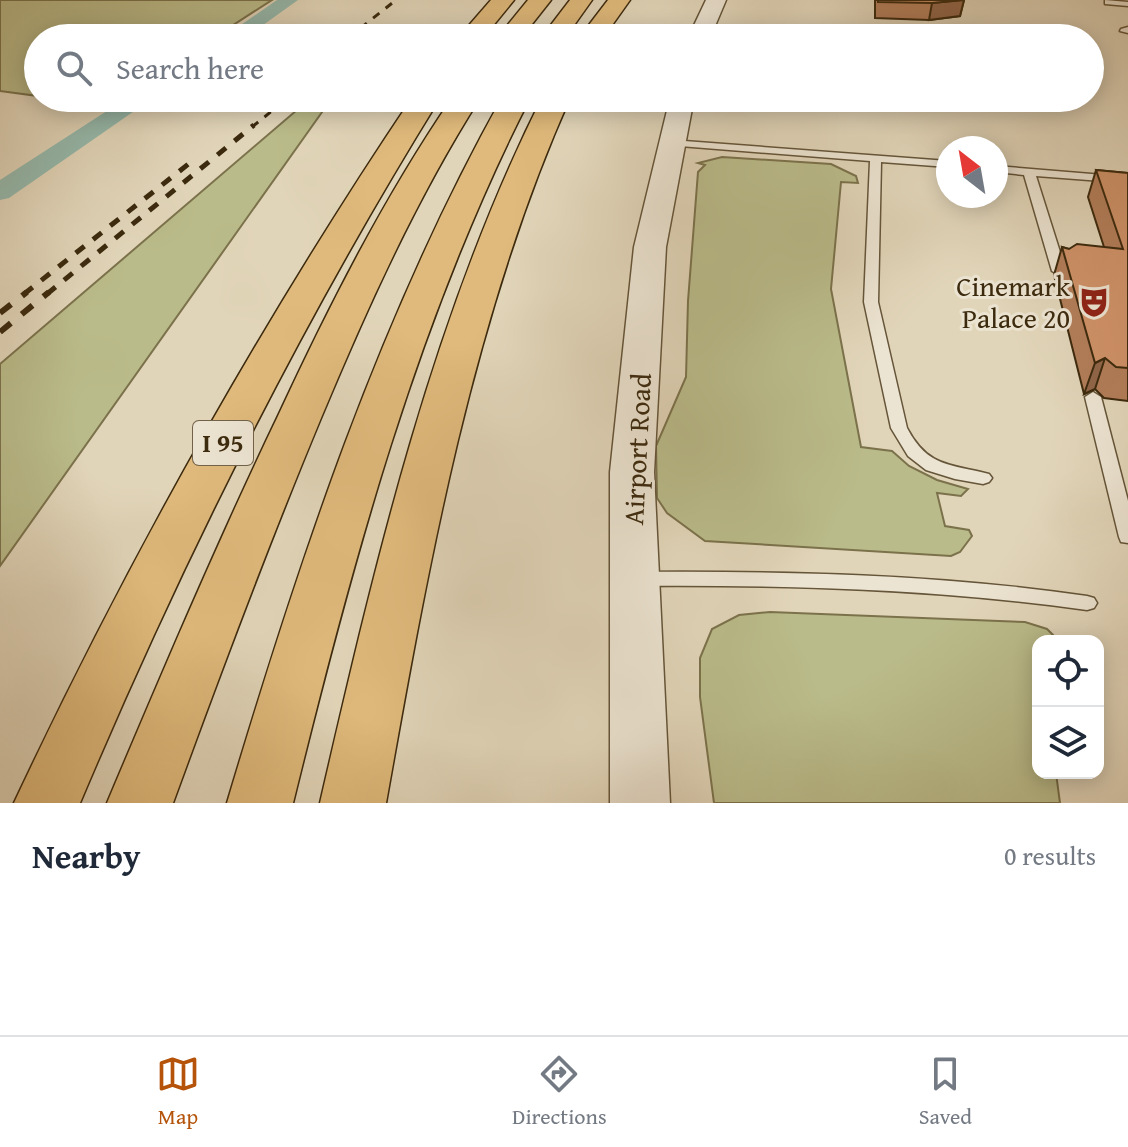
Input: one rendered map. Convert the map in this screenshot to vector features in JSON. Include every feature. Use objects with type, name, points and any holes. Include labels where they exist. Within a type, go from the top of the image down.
[{"type":"highway","points":[[482,24],[503,0]]},
{"type":"highway","points":[[520,24],[540,0]]},
{"type":"highway","points":[[563,24],[581,0]]},
{"type":"highway","points":[[601,24],[619,0]]},
{"type":"highway","name":"I 95","points":[[47,803],[182,520],[275,343],[345,223],[417,112]]},
{"type":"highway","points":[[140,803],[269,485],[347,312],[428,156],[457,112]]},
{"type":"highway","points":[[260,803],[324,584],[404,345],[468,192],[509,112]]},
{"type":"highway","points":[[353,803],[393,615],[457,364],[512,197],[550,112]]},
{"type":"street","points":[[705,24],[716,0]]},
{"type":"street","name":"Airport Road","points":[[640,803],[632,472],[650,247],[679,112]]},
{"type":"lane","points":[[1108,2],[1128,4]]},
{"type":"lane","points":[[671,143],[936,163]]},
{"type":"lane","points":[[876,158],[871,302],[899,428],[905,444],[924,462],[936,469],[983,478]]},
{"type":"lane","points":[[1008,170],[1128,180]]},
{"type":"lane","points":[[1029,172],[1059,271]]},
{"type":"lane","points":[[1093,397],[1128,537]]},
{"type":"lane","points":[[634,579],[932,584],[1020,592],[1087,603]]},
{"type":"green space","points":[[0,0],[272,0],[235,24],[24,24],[24,94],[0,91]]},
{"type":"green space","points":[[295,112],[322,112],[0,566],[0,364]]},
{"type":"green space","points":[[722,157],[831,164],[856,176],[858,183],[841,182],[831,289],[861,447],[892,451],[909,466],[937,480],[968,489],[961,496],[937,493],[945,526],[969,530],[972,536],[960,552],[951,556],[705,541],[667,513],[657,498],[656,446],[686,377],[688,301],[698,172],[705,165],[698,163]]},
{"type":"green space","points":[[770,612],[1025,622],[1047,629],[1053,635],[1032,635],[1032,779],[1057,779],[1060,803],[714,803],[700,697],[700,658],[712,629],[739,615]]},
{"type":"building","points":[[878,0],[962,0],[932,3]]},
{"type":"building","points":[[1096,170],[1128,173],[1128,368],[1116,367],[1105,358],[1095,363],[1062,247],[1069,249],[1077,244],[1123,249]]},
{"type":"waterway","points":[[253,24],[289,0]]},
{"type":"waterway","points":[[0,192],[121,112]]},
{"type":"railway","points":[[366,24],[396,0]]},
{"type":"railway","points":[[252,127],[271,112]]},
{"type":"railway","points":[[47,294],[254,125]]},
{"type":"railway","points":[[24,294],[191,162]]},
{"type":"railway","points":[[0,313],[27,292]]},
{"type":"railway","points":[[0,332],[49,292]]},
{"type":"place","name":"Cinemark Palace 20","points":[[1094,302]]}]
